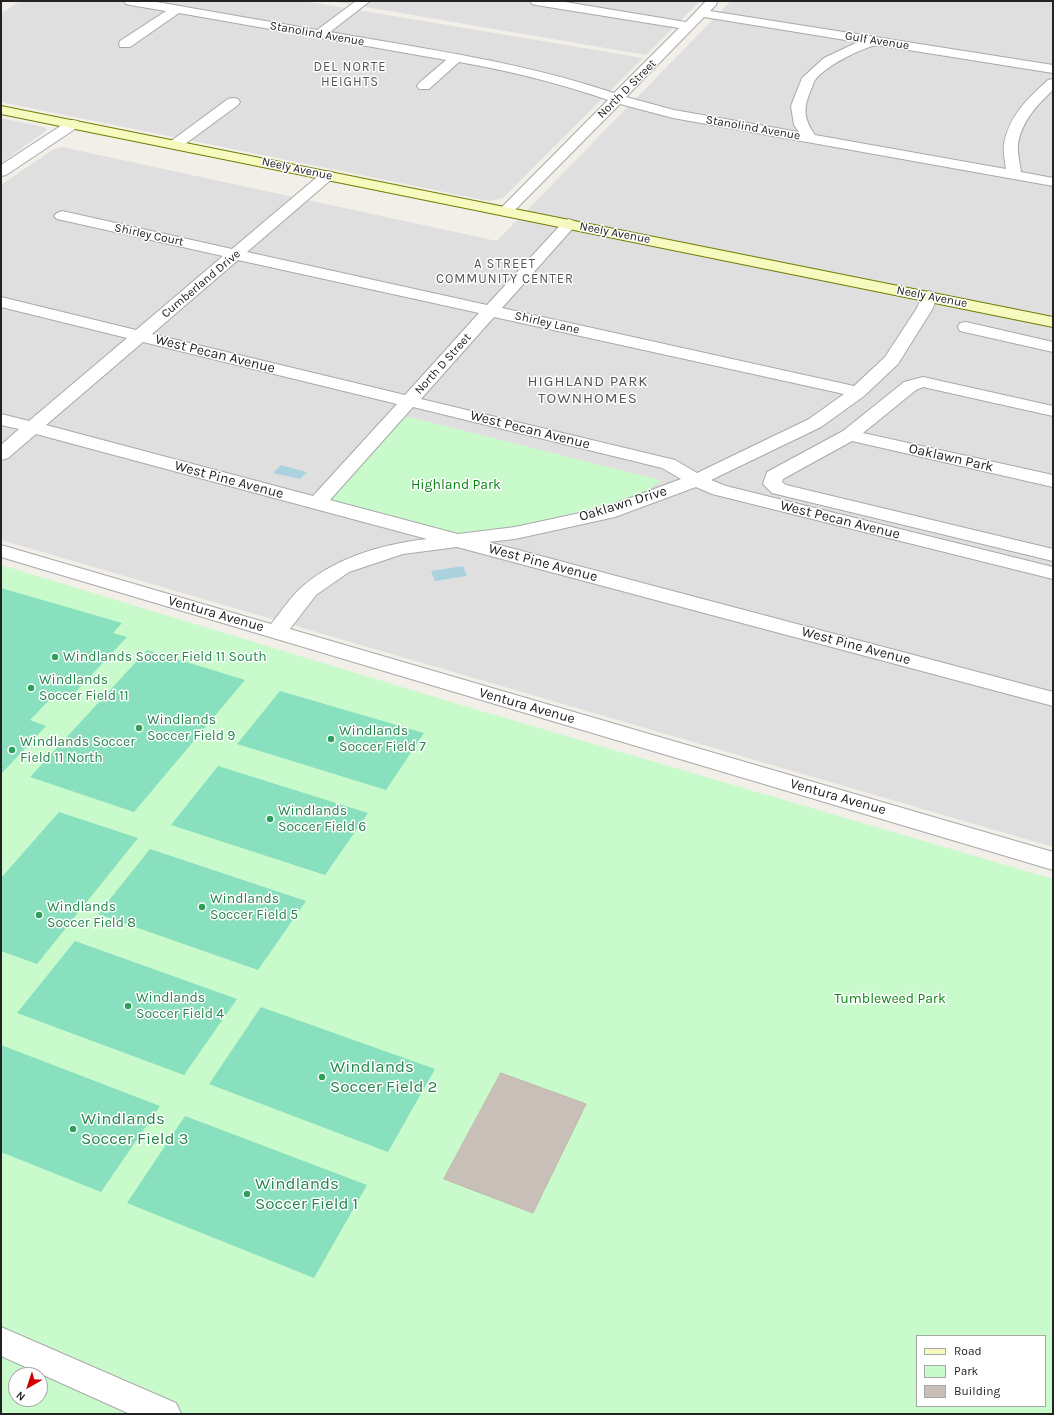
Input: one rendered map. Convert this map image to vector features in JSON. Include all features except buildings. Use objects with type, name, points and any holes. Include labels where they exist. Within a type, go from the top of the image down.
[{"type":"street","name":"Stanolind Avenue","points":[[130,1],[520,70],[577,85],[673,114],[1053,182]]},
{"type":"street","points":[[319,34],[364,1]]},
{"type":"street","points":[[537,1],[689,26]]},
{"type":"street","name":"North D Street","points":[[506,211],[713,1]]},
{"type":"street","points":[[125,44],[177,9]]},
{"type":"street","name":"Gulf Avenue","points":[[702,12],[1053,69]]},
{"type":"street","points":[[810,138],[801,125],[798,106],[809,78],[829,61],[866,43],[876,41]]},
{"type":"street","points":[[424,86],[456,58]]},
{"type":"street","points":[[1014,175],[1011,145],[1018,122],[1031,103],[1053,83]]},
{"type":"street","points":[[176,144],[233,102]]},
{"type":"street","name":"Neely Avenue","points":[[1,110],[176,144],[1053,322]]},
{"type":"street","points":[[1,172],[73,124]]},
{"type":"street","name":"Cumberland Drive","points":[[1,454],[328,175]]},
{"type":"street","name":"Shirley Court","points":[[62,216],[236,254]]},
{"type":"street","name":"North D Street","points":[[317,503],[569,224]]},
{"type":"street","name":"Shirley Lane","points":[[236,254],[858,392]]},
{"type":"street","name":"Oaklawn Drive","points":[[276,632],[309,591],[342,568],[400,548],[515,533],[608,512],[696,480],[815,423],[858,392],[892,360],[925,308],[929,296]]},
{"type":"street","name":"West Pecan Avenue","points":[[1,302],[668,464],[696,480],[719,490],[1053,573]]},
{"type":"street","points":[[966,327],[1053,347]]},
{"type":"street","points":[[1053,411],[923,382],[917,382],[849,435],[774,476],[772,484],[779,489],[1053,555]]},
{"type":"street","name":"West Pine Avenue","points":[[1,419],[1053,699]]},
{"type":"street","name":"Oaklawn Park","points":[[849,435],[1053,481]]},
{"type":"street","name":"Ventura Avenue","points":[[1,551],[1053,861]]},
{"type":"street","points":[[1,1341],[165,1414]]},
{"type":"shaded area","points":[[20,1],[304,1],[643,58],[503,198],[489,201],[1,102],[1,14]]},
{"type":"shaded area","points":[[331,1],[700,1],[646,55]]},
{"type":"shaded area","points":[[731,1],[1053,1],[1053,847],[1,540],[1,185],[54,149],[62,147],[497,241]]},
{"type":"shaded area","points":[[1,118],[44,127],[47,130],[1,163]]},
{"type":"green space","name":"Highland Park","points":[[397,414],[660,480],[636,503],[456,540],[318,503]]},
{"type":"green space","name":"Tumbleweed Park","points":[[1,565],[461,705],[1053,879],[1053,1414],[1,1414]]},
{"type":"green space","name":"Windlands Soccer Field 11 South","points":[[1,588],[122,623],[113,633],[127,637],[70,698],[56,693],[30,720],[46,726],[1,774]]},
{"type":"green space","name":"Windlands Soccer Field 9","points":[[147,650],[245,680],[134,812],[30,777]]},
{"type":"green space","name":"Windlands Soccer Field 7","points":[[280,691],[424,733],[386,790],[237,744]]},
{"type":"green space","name":"Windlands Soccer Field 6","points":[[218,766],[368,813],[325,875],[171,825]]},
{"type":"green space","name":"Windlands Soccer Field 8","points":[[59,812],[138,838],[37,964],[1,951],[1,878]]},
{"type":"green space","name":"Windlands Soccer Field 5","points":[[150,849],[306,901],[258,970],[98,914]]},
{"type":"green space","name":"Windlands Soccer Field 4","points":[[75,941],[237,999],[184,1075],[17,1013]]},
{"type":"green space","name":"Windlands Soccer Field 2","points":[[261,1007],[435,1069],[388,1152],[209,1084]]},
{"type":"green space","name":"Windlands Soccer Field 3","points":[[1,1045],[160,1106],[101,1192],[1,1152]]},
{"type":"green space","name":"Windlands Soccer Field 1","points":[[185,1116],[367,1185],[314,1278],[127,1203]]},
{"type":"water","points":[[281,465],[307,472],[300,479],[273,473]]},
{"type":"water","points":[[463,566],[467,576],[435,581],[431,571]]},
{"type":"place","name":"Windlands Soccer Field 11 South","points":[[55,657]]},
{"type":"place","name":"Windlands Soccer Field 11","points":[[31,688]]},
{"type":"place","name":"Windlands Soccer Field 9","points":[[139,728]]},
{"type":"place","name":"Windlands Soccer Field 7","points":[[331,739]]},
{"type":"place","name":"Windlands Soccer Field 11 North","points":[[12,750]]},
{"type":"place","name":"Windlands Soccer Field 6","points":[[270,819]]},
{"type":"place","name":"Windlands Soccer Field 5","points":[[202,907]]},
{"type":"place","name":"Windlands Soccer Field 8","points":[[39,915]]},
{"type":"place","name":"Windlands Soccer Field 4","points":[[128,1006]]},
{"type":"place","name":"Windlands Soccer Field 2","points":[[322,1077]]},
{"type":"place","name":"Windlands Soccer Field 3","points":[[73,1129]]},
{"type":"place","name":"Windlands Soccer Field 1","points":[[247,1194]]},
{"type":"district","name":"DEL NORTE HEIGHTS","points":[[350,74]]},
{"type":"district","name":"A STREET COMMUNITY CENTER","points":[[505,272]]},
{"type":"district","name":"HIGHLAND PARK TOWNHOMES","points":[[588,390]]}]
